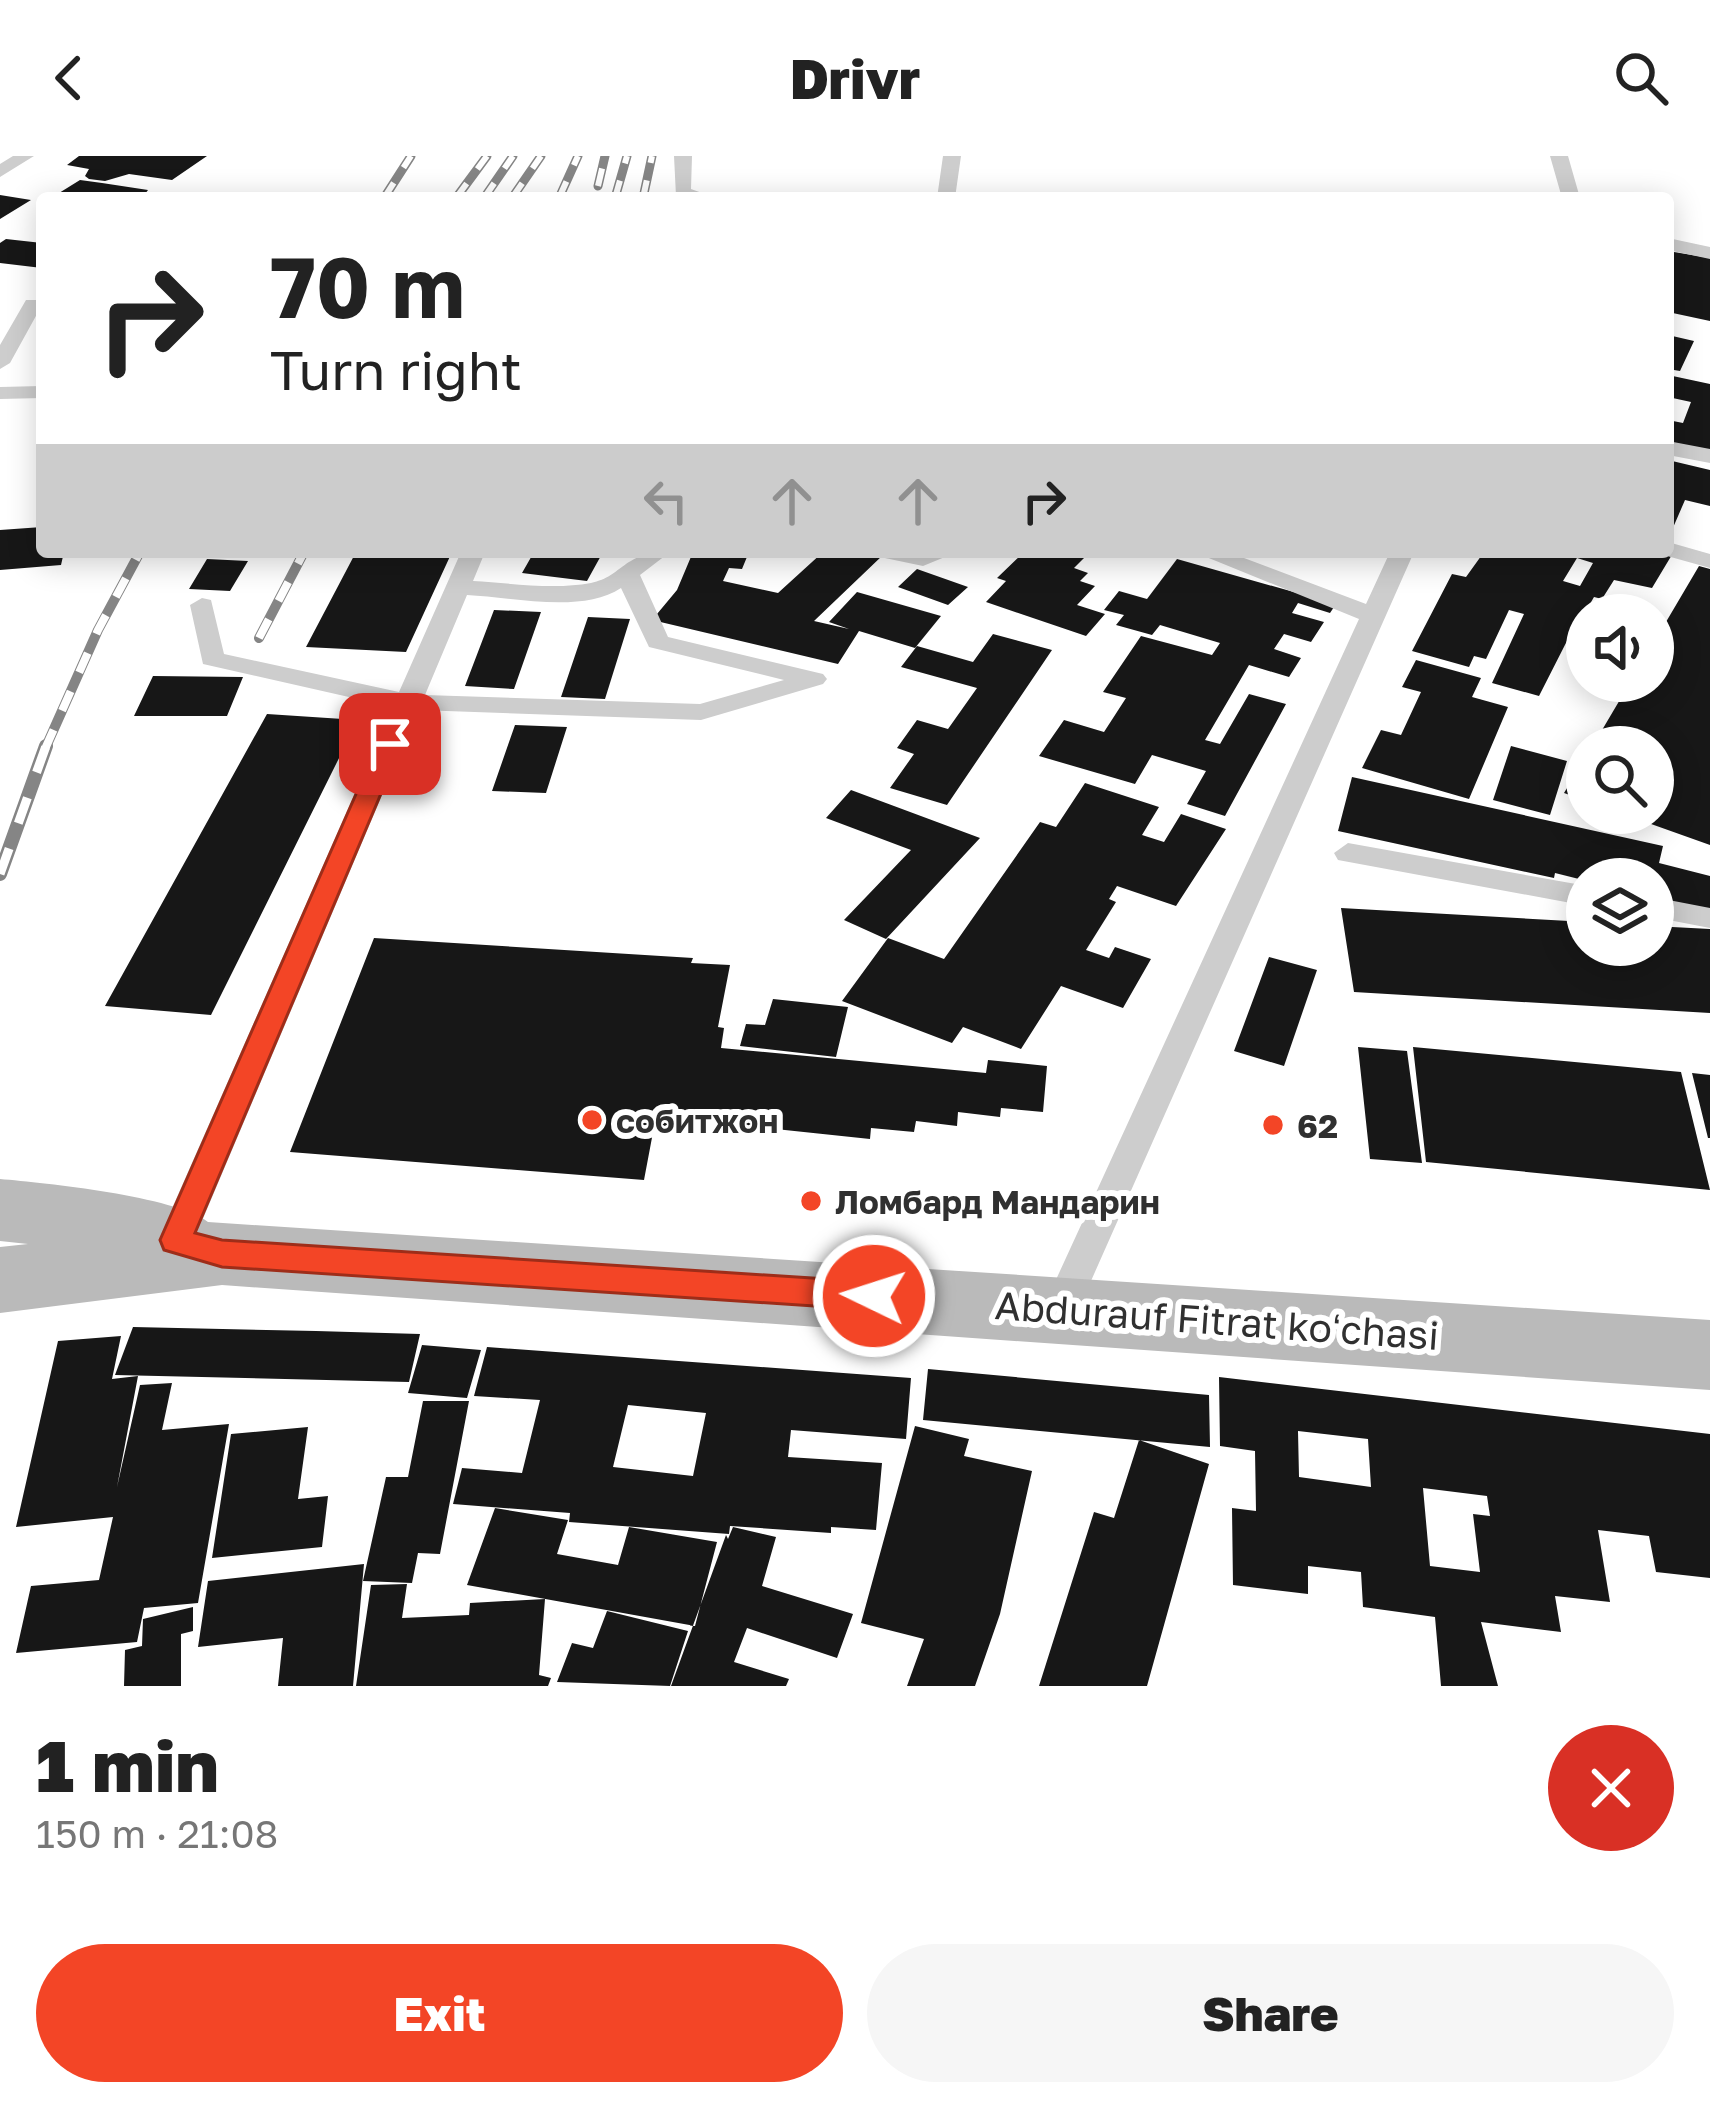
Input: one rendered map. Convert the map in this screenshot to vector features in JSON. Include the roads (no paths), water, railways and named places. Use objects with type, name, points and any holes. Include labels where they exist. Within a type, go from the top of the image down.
[{"type":"main road","name":"Abdurauf Fitrat koʻchasi","points":[[0,1210],[57,1215],[199,1247],[1710,1354]]},
{"type":"main road","name":"Abdurauf Fitrat koʻchasi","points":[[0,1280],[199,1247]]},
{"type":"lane","points":[[0,172],[26,156]]},
{"type":"lane","points":[[682,192],[683,156]]},
{"type":"lane","points":[[947,192],[952,156]]},
{"type":"lane","points":[[1559,156],[1569,192]]},
{"type":"lane","points":[[1674,245],[1710,253]]},
{"type":"lane","points":[[0,304],[36,303]]},
{"type":"lane","points":[[0,363],[36,306]]},
{"type":"lane","points":[[0,393],[36,392]]},
{"type":"lane","points":[[1674,449],[1710,456]]},
{"type":"lane","points":[[1674,551],[1710,561]]},
{"type":"lane","points":[[199,1247],[408,702],[470,558]]},
{"type":"lane","points":[[458,587],[562,593],[603,589],[649,558]]},
{"type":"lane","points":[[1222,558],[1372,615]]},
{"type":"lane","points":[[1061,1308],[1399,558]]},
{"type":"lane","points":[[202,605],[212,659],[408,702],[701,712],[814,680],[658,642],[627,573]]},
{"type":"lane","points":[[1348,853],[1566,892]]},
{"type":"lane","points":[[1674,911],[1710,917]]},
{"type":"railway","points":[[388,192],[411,156]]},
{"type":"railway","points":[[460,192],[487,156]]},
{"type":"railway","points":[[488,192],[513,156]]},
{"type":"railway","points":[[516,192],[541,156]]},
{"type":"railway","points":[[562,192],[578,156]]},
{"type":"railway","points":[[598,186],[605,156]]},
{"type":"railway","points":[[617,192],[627,156]]},
{"type":"railway","points":[[644,192],[652,156]]},
{"type":"railway","points":[[45,749],[98,630],[137,558]]},
{"type":"railway","points":[[259,638],[301,558]]},
{"type":"railway","points":[[0,874],[46,746]]},
{"type":"place","name":"собитжон","points":[[592,1120]]},
{"type":"place","name":"62","points":[[1273,1125]]},
{"type":"place","name":"Ломбард Мандарин","points":[[811,1201]]}]
